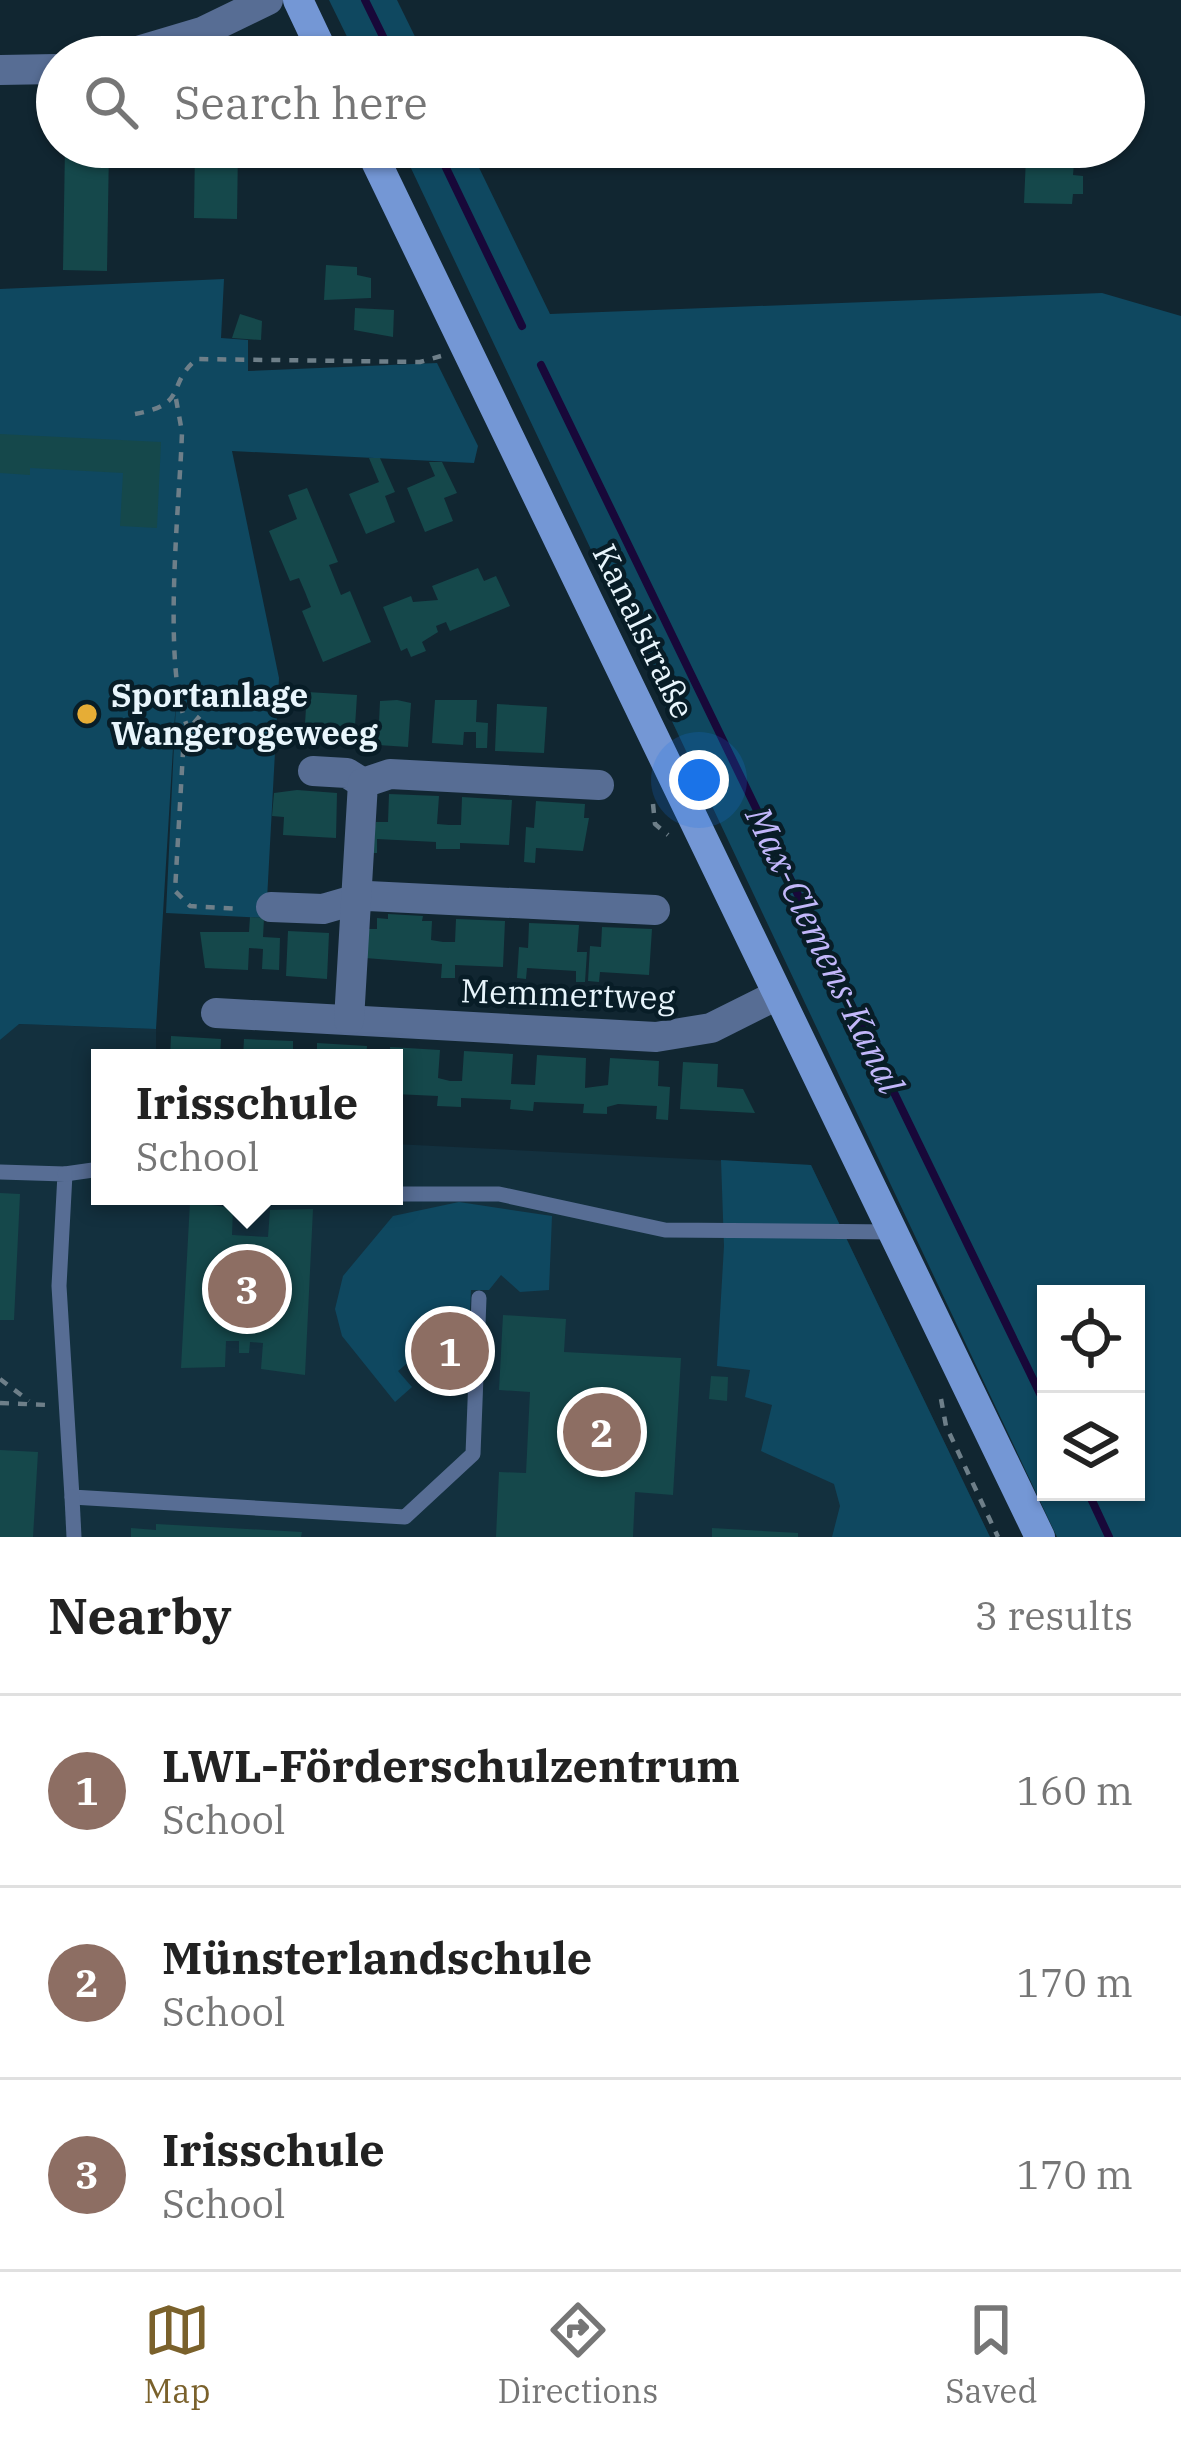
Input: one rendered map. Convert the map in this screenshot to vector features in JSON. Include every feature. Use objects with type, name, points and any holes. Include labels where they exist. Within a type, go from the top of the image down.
[{"type":"main road","points":[[298,0],[315,36]]},
{"type":"main road","name":"Kanalstraße","points":[[379,168],[1040,1537]]},
{"type":"street","points":[[189,36],[268,0]]},
{"type":"street","points":[[4,63],[36,67]]},
{"type":"street","points":[[313,770],[347,773],[363,783],[390,775],[599,785]]},
{"type":"street","points":[[349,1020],[363,783]]},
{"type":"street","points":[[271,907],[323,909],[368,896],[655,910]]},
{"type":"street","name":"Memmertweg","points":[[216,1013],[685,1036],[777,995]]},
{"type":"lane","points":[[0,1172],[91,1170]]},
{"type":"lane","points":[[65,1174],[59,1286],[74,1537]]},
{"type":"lane","points":[[403,1194],[499,1193],[665,1230],[893,1232]]},
{"type":"lane","points":[[71,1497],[405,1516],[473,1454],[479,1298]]},
{"type":"path","points":[[190,732],[183,718],[175,660],[182,433],[176,399],[187,367],[197,358],[420,362],[440,356]]},
{"type":"path","points":[[267,361],[271,370]]},
{"type":"path","points":[[135,414],[176,399]]},
{"type":"path","points":[[223,689],[190,732],[183,752],[175,891],[190,906],[271,907]]},
{"type":"path","points":[[0,1379],[33,1404]]},
{"type":"path","points":[[0,1403],[67,1406]]},
{"type":"shaded area","points":[[329,0],[397,0],[415,36],[347,36]]},
{"type":"shaded area","points":[[411,168],[479,168],[550,314],[1102,293],[1181,316],[1181,1537],[1057,1537],[1040,1501],[1145,1501],[1145,1285],[1037,1285],[1037,1495]]},
{"type":"shaded area","points":[[224,279],[221,338],[248,340],[248,371],[437,363],[478,446],[474,463],[232,451],[279,678],[266,918],[166,913],[177,682],[156,1029],[19,1024],[0,1040],[0,289]]},
{"type":"shaded area","points":[[18,1024],[156,1029],[156,1049],[91,1049],[91,1205],[403,1205],[403,1144],[811,1165],[990,1537],[0,1537],[0,1040]]},
{"type":"shaded area","points":[[721,1160],[811,1165],[990,1537],[832,1537],[840,1506],[834,1484],[761,1451],[772,1405],[745,1397],[750,1370],[717,1366],[724,1246]]},
{"type":"shaded area","points":[[459,1202],[552,1216],[549,1290],[520,1292],[501,1275],[489,1290],[471,1290],[467,1363],[439,1337],[398,1371],[412,1387],[395,1402],[342,1336],[335,1309],[343,1276],[393,1216]]},
{"type":"building","points":[[65,168],[109,168],[107,271],[63,270]]},
{"type":"building","points":[[195,168],[238,168],[237,219],[194,218]]},
{"type":"building","points":[[1026,168],[1074,168],[1073,175],[1083,176],[1083,194],[1073,194],[1072,204],[1024,203]]},
{"type":"building","points":[[326,265],[357,267],[357,275],[371,278],[371,298],[324,300]]},
{"type":"building","points":[[355,308],[394,310],[393,337],[354,330]]},
{"type":"building","points":[[240,314],[262,321],[261,340],[232,338]]},
{"type":"building","points":[[0,434],[161,442],[157,528],[120,526],[123,473],[30,468],[30,475],[0,473]]},
{"type":"building","points":[[369,458],[380,458],[395,492],[385,496],[395,522],[366,534],[349,494],[379,482]]},
{"type":"building","points":[[429,462],[442,462],[457,493],[444,498],[453,521],[425,532],[407,488],[435,476]]},
{"type":"building","points":[[307,488],[338,562],[329,565],[341,595],[350,591],[371,642],[323,662],[302,611],[311,607],[305,592],[299,578],[290,581],[269,531],[297,519],[288,495]]},
{"type":"building","points":[[478,568],[484,581],[496,576],[510,606],[450,631],[446,622],[436,626],[438,632],[422,642],[426,651],[411,657],[407,648],[401,651],[383,607],[411,596],[413,602],[438,600],[432,586]]},
{"type":"building","points":[[307,692],[357,695],[354,742],[304,740]]},
{"type":"building","points":[[435,700],[477,700],[476,722],[488,723],[487,748],[476,748],[476,732],[464,732],[463,745],[432,743]]},
{"type":"building","points":[[380,701],[411,703],[408,747],[378,745]]},
{"type":"building","points":[[497,704],[547,707],[544,753],[495,751]]},
{"type":"building","points":[[274,793],[337,793],[336,838],[283,835],[284,817],[272,816]]},
{"type":"building","points":[[389,794],[439,796],[437,824],[449,825],[461,825],[462,797],[512,800],[509,845],[460,843],[460,849],[436,849],[436,842],[377,839],[377,853],[369,853],[376,822],[388,822]]},
{"type":"building","points":[[536,801],[585,804],[584,818],[589,818],[583,851],[536,848],[535,863],[524,862],[526,827],[534,828]]},
{"type":"building","points":[[388,914],[423,916],[422,921],[432,921],[431,940],[443,942],[455,942],[456,919],[505,921],[503,967],[455,965],[455,978],[441,978],[442,964],[365,958],[366,929],[377,929],[377,918],[388,919]]},
{"type":"building","points":[[250,917],[264,918],[263,937],[280,938],[279,970],[262,969],[263,949],[249,948],[248,970],[205,968],[200,932],[249,932]]},
{"type":"building","points":[[529,923],[579,925],[577,952],[587,952],[585,982],[576,982],[576,971],[527,968],[526,979],[517,978],[519,947],[528,948]]},
{"type":"building","points":[[602,927],[652,929],[649,975],[600,972],[599,982],[588,981],[590,946],[601,947]]},
{"type":"building","points":[[288,931],[329,933],[327,979],[286,976]]},
{"type":"building","points":[[171,1036],[221,1039],[220,1049],[170,1049]]},
{"type":"building","points":[[244,1039],[293,1041],[293,1049],[243,1049]]},
{"type":"building","points":[[317,1043],[367,1046],[367,1049],[317,1049]]},
{"type":"building","points":[[390,1047],[440,1050],[438,1078],[450,1081],[462,1081],[464,1051],[513,1054],[511,1084],[535,1085],[537,1055],[586,1058],[585,1088],[608,1085],[610,1058],[659,1061],[658,1086],[670,1087],[668,1120],[656,1119],[657,1106],[618,1104],[607,1107],[607,1114],[583,1113],[584,1104],[534,1102],[533,1111],[510,1109],[511,1100],[461,1098],[461,1107],[437,1106],[438,1096],[403,1094],[403,1049]]},
{"type":"building","points":[[683,1062],[718,1064],[717,1087],[743,1089],[755,1113],[680,1109]]},
{"type":"building","points":[[0,1193],[20,1194],[14,1320],[0,1320]]},
{"type":"building","points":[[190,1205],[233,1208],[232,1235],[268,1237],[270,1210],[313,1209],[305,1375],[261,1369],[263,1343],[250,1342],[249,1353],[239,1353],[239,1341],[226,1341],[225,1367],[181,1368]]},
{"type":"building","points":[[503,1315],[566,1319],[564,1352],[681,1358],[673,1495],[635,1492],[633,1537],[496,1537],[499,1472],[526,1473],[530,1392],[499,1390]]},
{"type":"building","points":[[711,1376],[728,1377],[727,1401],[709,1399]]},
{"type":"building","points":[[0,1450],[38,1452],[33,1537],[0,1537]]},
{"type":"building","points":[[156,1524],[302,1532],[301,1537],[131,1537],[131,1528],[156,1530]]},
{"type":"building","points":[[712,1528],[798,1533],[798,1537],[712,1537]]},
{"type":"waterway","name":"Max-Clemens-Kanal","points":[[365,0],[383,36]]},
{"type":"waterway","name":"Max-Clemens-Kanal","points":[[446,168],[522,326]]},
{"type":"waterway","name":"Max-Clemens-Kanal","points":[[541,365],[1040,1393]]},
{"type":"waterway","name":"Max-Clemens-Kanal","points":[[1092,1501],[1109,1537]]},
{"type":"place","name":"Sportanlage Wangerogeweeg","points":[[87,714]]},
{"type":"place","name":"Irisschule","points":[[247,1289]]},
{"type":"place","name":"LWL-Förderschulzentrum","points":[[450,1351]]},
{"type":"place","name":"Münsterlandschule","points":[[602,1432]]}]
